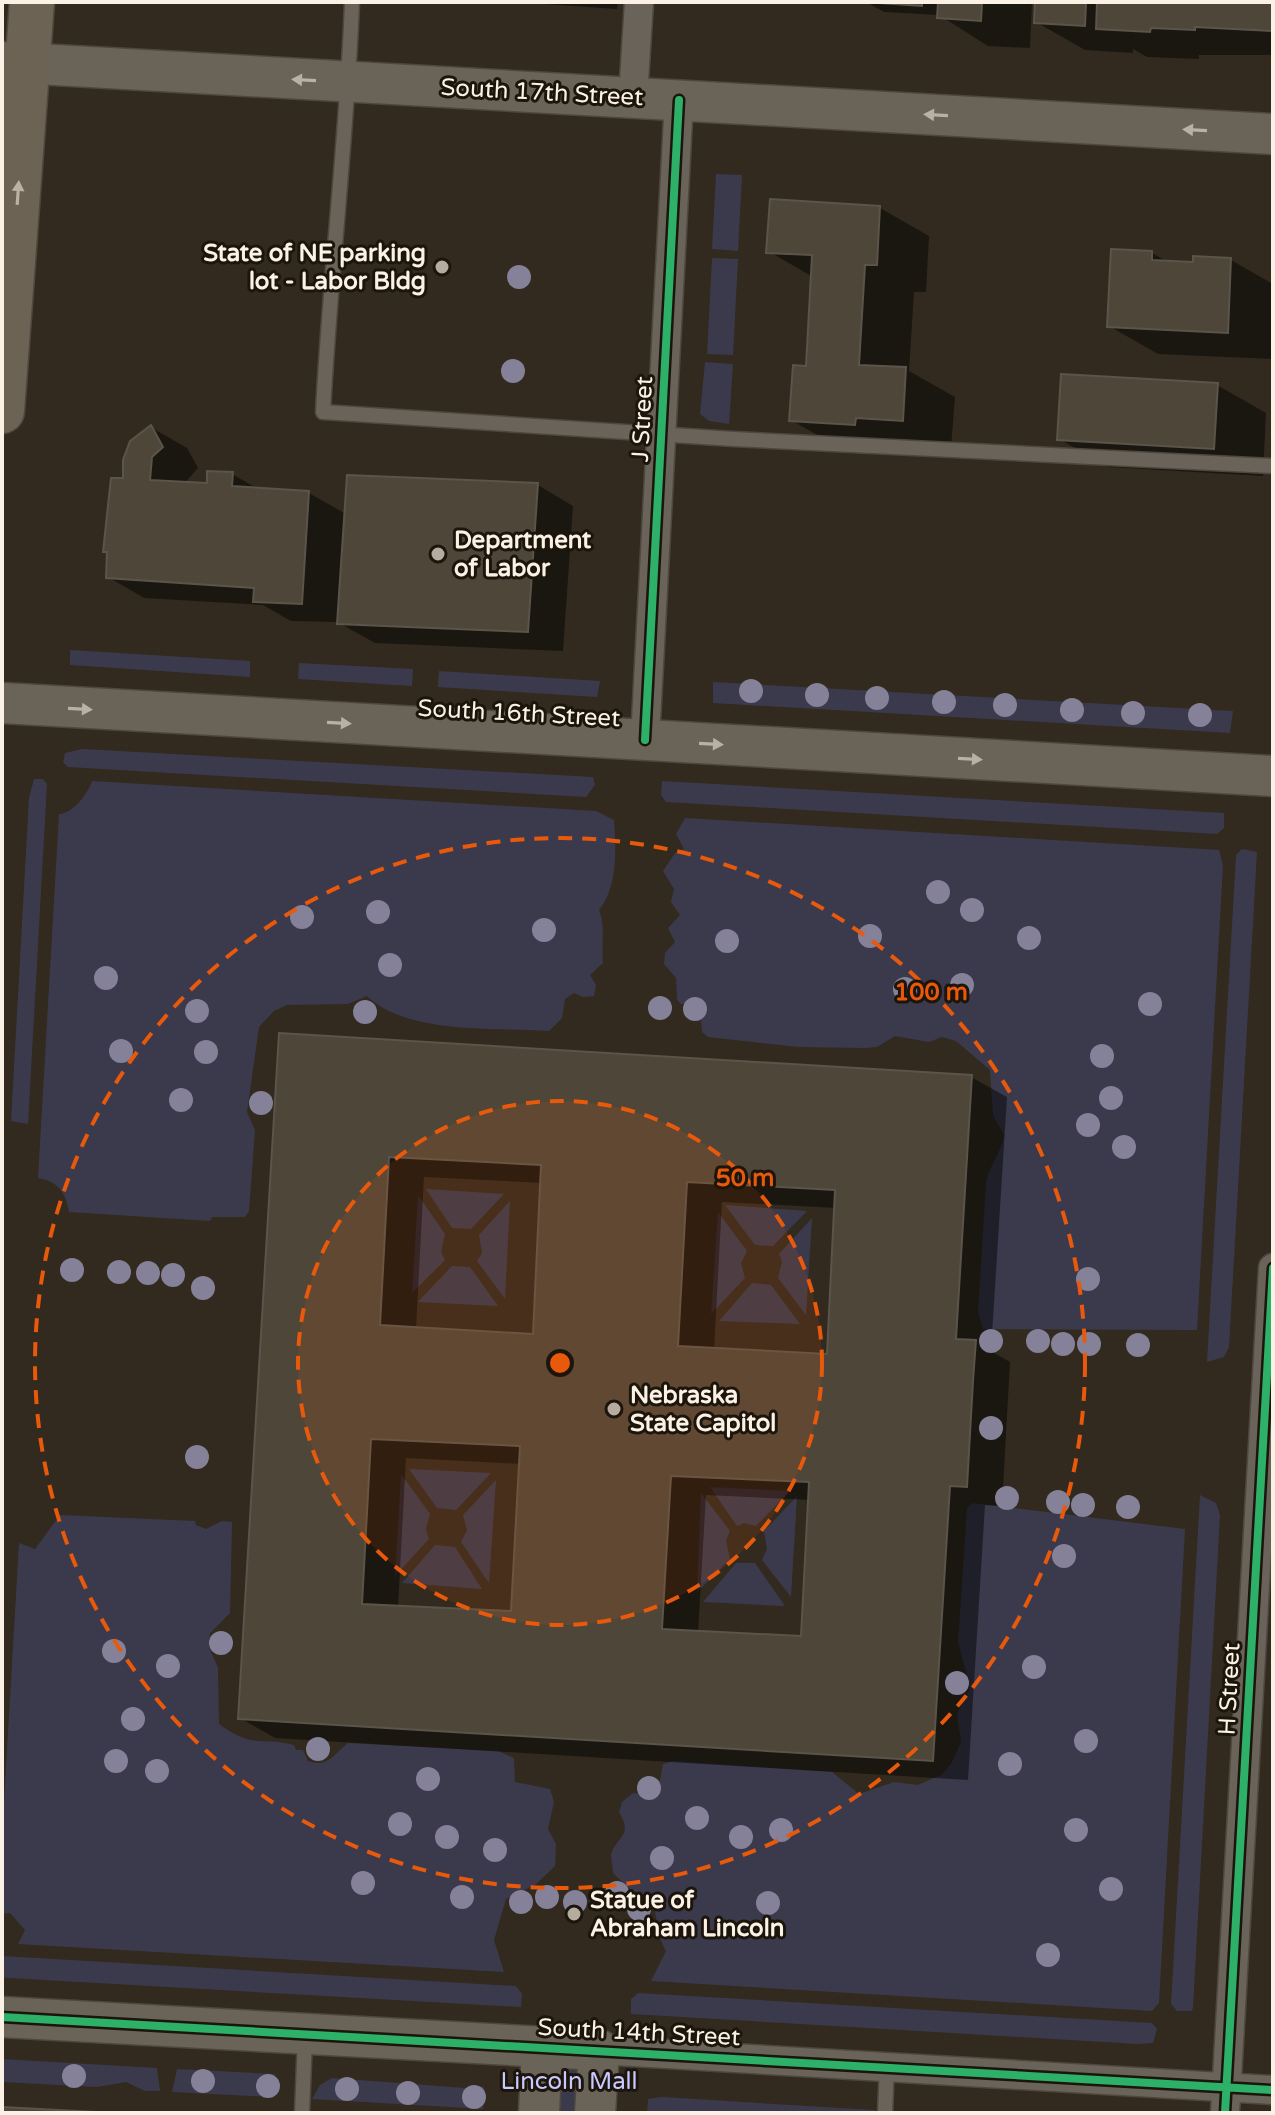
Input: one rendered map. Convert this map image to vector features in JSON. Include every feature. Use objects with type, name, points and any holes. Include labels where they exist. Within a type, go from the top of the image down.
[{"type":"main road","points":[[2,411],[15,63],[32,2]]},
{"type":"main road","name":"South 17th Street","points":[[15,63],[1273,134]]},
{"type":"main road","name":"South 16th Street","points":[[2,703],[1273,776]]},
{"type":"main road","name":"South 14th Street","points":[[2,2017],[599,2050]]},
{"type":"main road","points":[[539,2113],[542,2046]]},
{"type":"main road","points":[[595,2113],[599,2050]]},
{"type":"street","points":[[633,97],[639,2]]},
{"type":"street","name":"J Street","points":[[645,740],[679,100]]},
{"type":"street","name":"H Street","points":[[1226,2100],[1268,1462],[1273,1268]]},
{"type":"street","name":"South 14th Street","points":[[599,2050],[887,2066],[1226,2100],[1273,2090]]},
{"type":"lane","points":[[352,2],[343,177],[334,219],[323,412],[662,435],[1273,466]]},
{"type":"lane","points":[[302,2113],[305,2033]]},
{"type":"lane","points":[[885,2113],[887,2066]]},
{"type":"green space","points":[[716,174],[742,175],[738,251],[712,249]]},
{"type":"green space","points":[[712,258],[738,259],[733,355],[707,354]]},
{"type":"green space","points":[[705,362],[733,364],[729,424],[709,421],[700,414]]},
{"type":"green space","points":[[70,650],[250,661],[250,677],[70,665]]},
{"type":"green space","points":[[299,663],[413,669],[412,686],[298,679]]},
{"type":"green space","points":[[439,671],[600,681],[597,697],[438,687]]},
{"type":"green space","points":[[713,682],[1233,711],[1230,733],[713,703]]},
{"type":"green space","points":[[82,749],[593,777],[595,785],[586,797],[68,767],[63,762],[65,753]]},
{"type":"green space","points":[[34,779],[43,779],[47,784],[28,1124],[11,1121],[29,798]]},
{"type":"green space","points":[[92,781],[596,811],[614,820],[615,855],[610,890],[599,910],[603,930],[603,963],[590,975],[596,985],[594,996],[583,997],[574,993],[565,999],[562,1018],[549,1031],[452,1027],[428,1023],[384,1009],[367,996],[348,1004],[287,1005],[274,1011],[259,1027],[247,1112],[255,1130],[249,1211],[245,1217],[212,1217],[210,1221],[69,1212],[60,1189],[38,1178],[59,814],[75,807]]},
{"type":"green space","points":[[662,781],[1224,813],[1224,828],[1217,834],[666,802],[661,795]]},
{"type":"green space","points":[[685,818],[1219,850],[1223,865],[1197,1330],[983,1329],[978,1312],[986,1183],[1004,1135],[993,1116],[990,1070],[956,1041],[942,1037],[929,1042],[895,1036],[877,1047],[866,1048],[799,1047],[708,1037],[702,1032],[700,1005],[681,1004],[677,1000],[676,978],[664,964],[665,953],[675,942],[668,928],[680,915],[671,902],[674,889],[663,871],[675,853],[684,849],[676,834]]},
{"type":"green space","points":[[1242,849],[1257,852],[1229,1347],[1224,1357],[1207,1362],[1236,855]]},
{"type":"green space","points":[[426,1189],[504,1194],[471,1229],[452,1228]]},
{"type":"green space","points":[[418,1195],[445,1234],[441,1252],[445,1260],[412,1293]]},
{"type":"green space","points":[[510,1201],[505,1299],[477,1261],[482,1253],[479,1235]]},
{"type":"green space","points":[[725,1205],[807,1211],[773,1246],[755,1245]]},
{"type":"green space","points":[[718,1212],[747,1251],[741,1263],[745,1278],[711,1314]]},
{"type":"green space","points":[[812,1218],[806,1315],[778,1278],[782,1262],[779,1254]]},
{"type":"green space","points":[[452,1266],[470,1267],[498,1306],[418,1302]]},
{"type":"green space","points":[[752,1283],[771,1285],[800,1324],[719,1321]]},
{"type":"green space","points":[[409,1469],[491,1473],[456,1510],[437,1508]]},
{"type":"green space","points":[[401,1474],[430,1514],[426,1529],[429,1539],[395,1576]]},
{"type":"green space","points":[[496,1480],[489,1583],[461,1542],[467,1530],[463,1515]]},
{"type":"green space","points":[[710,1487],[790,1491],[756,1526],[744,1523],[737,1526]]},
{"type":"green space","points":[[701,1493],[730,1531],[726,1540],[730,1559],[697,1592]]},
{"type":"green space","points":[[1200,1495],[1216,1503],[1220,1515],[1193,2007],[1192,2011],[1177,2011],[1171,2004]]},
{"type":"green space","points":[[797,1496],[791,1597],[762,1560],[767,1549],[764,1531]]},
{"type":"green space","points":[[972,1503],[1185,1529],[1159,2003],[1152,2011],[651,1981],[666,1951],[653,1904],[640,1899],[613,1873],[611,1855],[624,1832],[619,1812],[622,1802],[633,1793],[653,1795],[658,1791],[663,1764],[673,1761],[832,1772],[859,1794],[894,1782],[918,1785],[941,1775],[951,1764],[961,1742],[957,1714],[970,1688],[958,1642],[967,1508]]},
{"type":"green space","points":[[60,1515],[195,1521],[196,1525],[206,1529],[222,1521],[232,1522],[230,1613],[210,1633],[209,1647],[218,1668],[219,1724],[231,1732],[250,1740],[294,1745],[296,1750],[303,1750],[308,1761],[315,1763],[330,1759],[348,1743],[498,1751],[514,1758],[515,1782],[550,1789],[554,1802],[548,1829],[556,1844],[555,1866],[535,1885],[506,1899],[494,1940],[504,1972],[18,1944],[25,1930],[10,1913],[2,1914],[2,1836],[19,1543],[35,1549]]},
{"type":"green space","points":[[435,1545],[455,1547],[482,1589],[402,1583]]},
{"type":"green space","points":[[736,1563],[755,1563],[785,1606],[703,1602]]},
{"type":"green space","points":[[2,1956],[516,1986],[522,1994],[521,2007],[9,1978],[2,1977]]},
{"type":"green space","points":[[638,1993],[1152,2023],[1157,2029],[1153,2043],[1138,2044],[631,2014],[631,1999]]},
{"type":"green space","name":"Lincoln Mall","points":[[542,2046],[599,2050],[595,2113],[539,2113]]},
{"type":"green space","points":[[2,2059],[157,2068],[160,2091],[145,2091],[126,2082],[97,2087],[2,2082]]},
{"type":"green space","points":[[177,2069],[275,2074],[273,2097],[172,2092]]},
{"type":"green space","points":[[332,2078],[484,2087],[483,2109],[312,2099],[320,2085]]},
{"type":"green space","points":[[662,2097],[874,2110],[879,2113],[647,2113],[648,2099]]},
{"type":"building","points":[[864,2],[922,2],[922,6]]},
{"type":"building","points":[[938,2],[982,2],[981,21],[937,18]]},
{"type":"building","points":[[1035,2],[1086,2],[1085,26],[1034,23]]},
{"type":"building","points":[[1097,2],[1273,2],[1273,31],[1195,27],[1195,30],[1151,28],[1150,32],[1096,29]]},
{"type":"building","points":[[770,199],[880,206],[877,265],[865,265],[859,365],[906,367],[903,421],[856,418],[855,425],[789,421],[793,365],[806,366],[812,255],[766,253]]},
{"type":"building","points":[[1111,249],[1152,251],[1152,260],[1193,262],[1193,256],[1231,258],[1228,333],[1107,327]]},
{"type":"building","points":[[1061,374],[1218,383],[1214,449],[1057,440]]},
{"type":"building","points":[[151,425],[163,447],[152,457],[150,480],[207,483],[207,471],[233,472],[232,486],[309,491],[302,604],[253,602],[254,588],[106,578],[107,552],[103,552],[111,478],[123,478],[123,460],[130,441]]},
{"type":"building","name":"Department of Labor","points":[[347,475],[538,483],[528,632],[337,624]]},
{"type":"building","name":"Nebraska State Capitol","points":[[279,1033],[972,1075],[956,1339],[976,1340],[967,1487],[950,1486],[933,1761],[238,1719]],"holes":[[[389,1157],[541,1165],[533,1334],[380,1325]],[[687,1182],[835,1190],[827,1354],[678,1346]],[[371,1439],[520,1446],[511,1611],[362,1604]],[[671,1476],[809,1482],[801,1636],[662,1629]]]},
{"type":"building","points":[[2,2107],[115,2113],[2,2113]]},
{"type":"cycle path","points":[[645,740],[679,100]]},
{"type":"cycle path","points":[[1225,2113],[1273,1268]]},
{"type":"cycle path","points":[[2,2017],[1273,2090]]},
{"type":"place","name":"State of NE parking lot - Labor Bldg","points":[[442,267]]},
{"type":"place","name":"Department of Labor","points":[[438,554]]},
{"type":"place","name":"Nebraska State Capitol","points":[[614,1409]]},
{"type":"place","name":"Statue of Abraham Lincoln","points":[[574,1914]]}]
